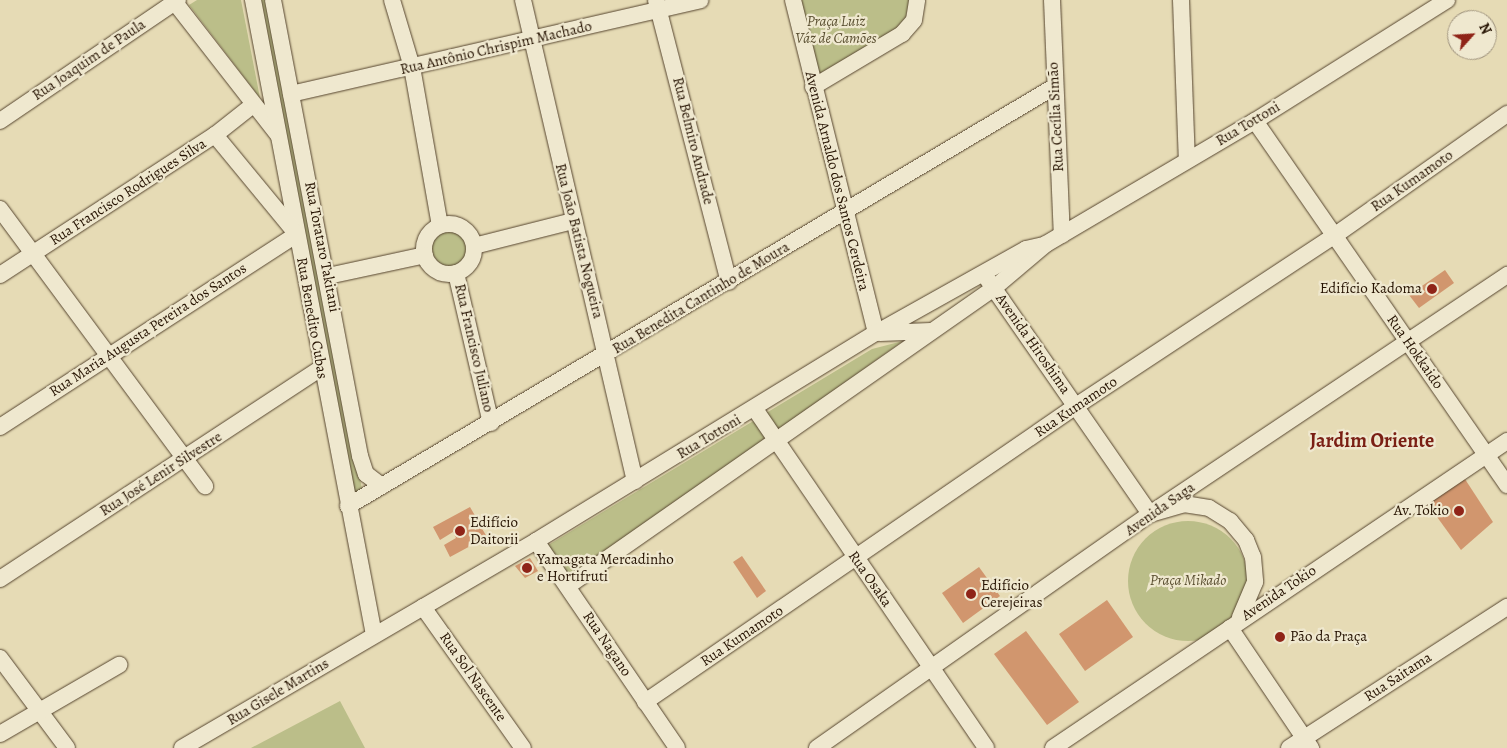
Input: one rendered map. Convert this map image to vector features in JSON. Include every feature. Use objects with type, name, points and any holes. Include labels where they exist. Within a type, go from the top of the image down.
[{"type":"street","name":"Rua Benedito Cubas","points":[[254,0],[338,459],[374,636]]},
{"type":"street","name":"Rua Torataro Takitani","points":[[273,0],[328,276],[360,456],[366,474],[382,486]]},
{"type":"street","points":[[392,0],[412,67],[440,225]]},
{"type":"street","name":"Rua João Batista Nogueira","points":[[523,0],[573,221],[607,354],[635,481]]},
{"type":"street","name":"Rua Antônio Chrispim Machado","points":[[291,94],[532,39],[658,5],[700,0]]},
{"type":"street","name":"Avenida Arnaldo dos Santos Cerdeira","points":[[792,0],[876,333]]},
{"type":"street","points":[[813,87],[902,34],[914,20],[917,0]]},
{"type":"street","name":"Rua Cecília Simão","points":[[1052,0],[1054,87],[1062,234]]},
{"type":"street","name":"Rua Tottoni","points":[[568,586],[994,288],[1046,244],[1255,121],[1447,0]]},
{"type":"street","points":[[175,1],[279,137]]},
{"type":"street","name":"Rua Joaquim de Paula","points":[[0,121],[175,1]]},
{"type":"street","points":[[1186,3],[1187,160]]},
{"type":"street","name":"Rua Belmiro Andrade","points":[[658,5],[729,282]]},
{"type":"street","name":"Rua Benedita Cantinho de Moura","points":[[348,506],[729,282],[1054,87]]},
{"type":"street","name":"Rua Francisco Rodrigues Silva","points":[[0,275],[215,135],[253,105]]},
{"type":"street","name":"Rua Kumamoto","points":[[645,702],[856,559],[1076,406],[1334,236],[1507,114]]},
{"type":"street","name":"Rua Hokkaido","points":[[1255,121],[1507,485]]},
{"type":"street","points":[[215,135],[297,234],[320,236]]},
{"type":"street","points":[[0,209],[205,486]]},
{"type":"street","points":[[474,246],[573,221]]},
{"type":"street","points":[[440,225],[459,226],[466,231],[474,246],[471,261],[456,273],[438,272],[424,255],[427,236],[440,225]]},
{"type":"street","name":"Rua Maria Augusta Pereira dos Santos","points":[[0,427],[108,355],[297,234]]},
{"type":"street","name":"Rua Tottoni","points":[[374,636],[755,409],[876,333],[1026,249],[1046,244]]},
{"type":"street","points":[[328,276],[424,255]]},
{"type":"street","name":"Avenida Hiroshima","points":[[983,272],[1150,514]]},
{"type":"street","name":"Rua Francisco Juliano","points":[[456,273],[491,423]]},
{"type":"street","name":"Avenida Saga","points":[[817,748],[934,668],[1150,514],[1507,275]]},
{"type":"street","points":[[876,333],[930,331]]},
{"type":"street","name":"Rua José Lenir Silvestre","points":[[0,579],[321,368]]},
{"type":"street","name":"Rua Osaka","points":[[755,409],[775,442],[934,668],[986,748]]},
{"type":"street","name":"Avenida Tokio","points":[[1053,748],[1507,441]]},
{"type":"street","points":[[338,459],[360,456]]},
{"type":"street","points":[[1150,514],[1184,504],[1209,508],[1230,520],[1246,540],[1253,557],[1255,582],[1234,624],[1307,743]]},
{"type":"street","name":"Rua Nagano","points":[[536,541],[678,748]]},
{"type":"street","name":"Rua Sol Nascente","points":[[423,607],[522,748]]},
{"type":"street","name":"Rua Saitama","points":[[1289,748],[1307,743],[1507,607]]},
{"type":"street","name":"Rua Gisele Martins","points":[[182,748],[374,636]]},
{"type":"street","points":[[0,658],[66,748]]},
{"type":"street","points":[[0,734],[38,710],[119,665]]},
{"type":"green space","points":[[197,0],[241,0],[260,98],[189,5]]},
{"type":"green space","points":[[256,0],[266,0],[362,489],[353,494]]},
{"type":"green space","name":"Praça Luiz Váz de Camões","points":[[798,0],[910,0],[904,24],[817,75]]},
{"type":"green space","points":[[450,230],[462,236],[468,248],[462,260],[450,266],[438,260],[432,248],[438,236]]},
{"type":"green space","points":[[903,341],[568,580],[545,547],[872,349]]},
{"type":"green space","name":"Praça Mikado","points":[[1188,521],[1211,526],[1221,531],[1230,539],[1238,548],[1243,558],[1248,581],[1243,604],[1238,614],[1230,623],[1221,631],[1211,636],[1188,641],[1165,636],[1155,631],[1146,623],[1138,614],[1133,604],[1128,581],[1133,558],[1138,548],[1146,539],[1155,531],[1165,526]]},
{"type":"green space","points":[[340,701],[365,748],[251,748]]},
{"type":"building","name":"Edifício Kadoma","points":[[1445,270],[1454,283],[1419,308],[1409,295]]},
{"type":"building","name":"Av. Tokio","points":[[1461,473],[1493,522],[1461,550],[1424,499]]},
{"type":"building","name":"Edifício Daitorii","points":[[470,507],[477,519],[471,522],[475,530],[481,527],[487,537],[450,557],[444,545],[456,538],[453,532],[440,540],[433,527]]},
{"type":"building","points":[[742,556],[766,591],[757,598],[733,562]]},
{"type":"building","name":"Yamagata Mercadinho e Hortifruti","points":[[530,558],[538,571],[525,578],[515,566]]},
{"type":"building","name":"Edifício Cerejeiras","points":[[979,567],[1000,596],[963,623],[942,593]]},
{"type":"building","points":[[1107,600],[1133,637],[1085,671],[1059,634]]},
{"type":"building","points":[[1026,631],[1079,702],[1047,725],[994,654]]},
{"type":"place","name":"Edifício Kadoma","points":[[1432,289]]},
{"type":"place","name":"Av. Tokio","points":[[1459,511]]},
{"type":"place","name":"Edifício Daitorii","points":[[460,531]]},
{"type":"place","name":"Yamagata Mercadinho e Hortifruti","points":[[527,568]]},
{"type":"place","name":"Edifício Cerejeiras","points":[[971,594]]},
{"type":"place","name":"Pão da Praça","points":[[1280,637]]},
{"type":"district","name":"Jardim Oriente","points":[[1372,440]]}]
